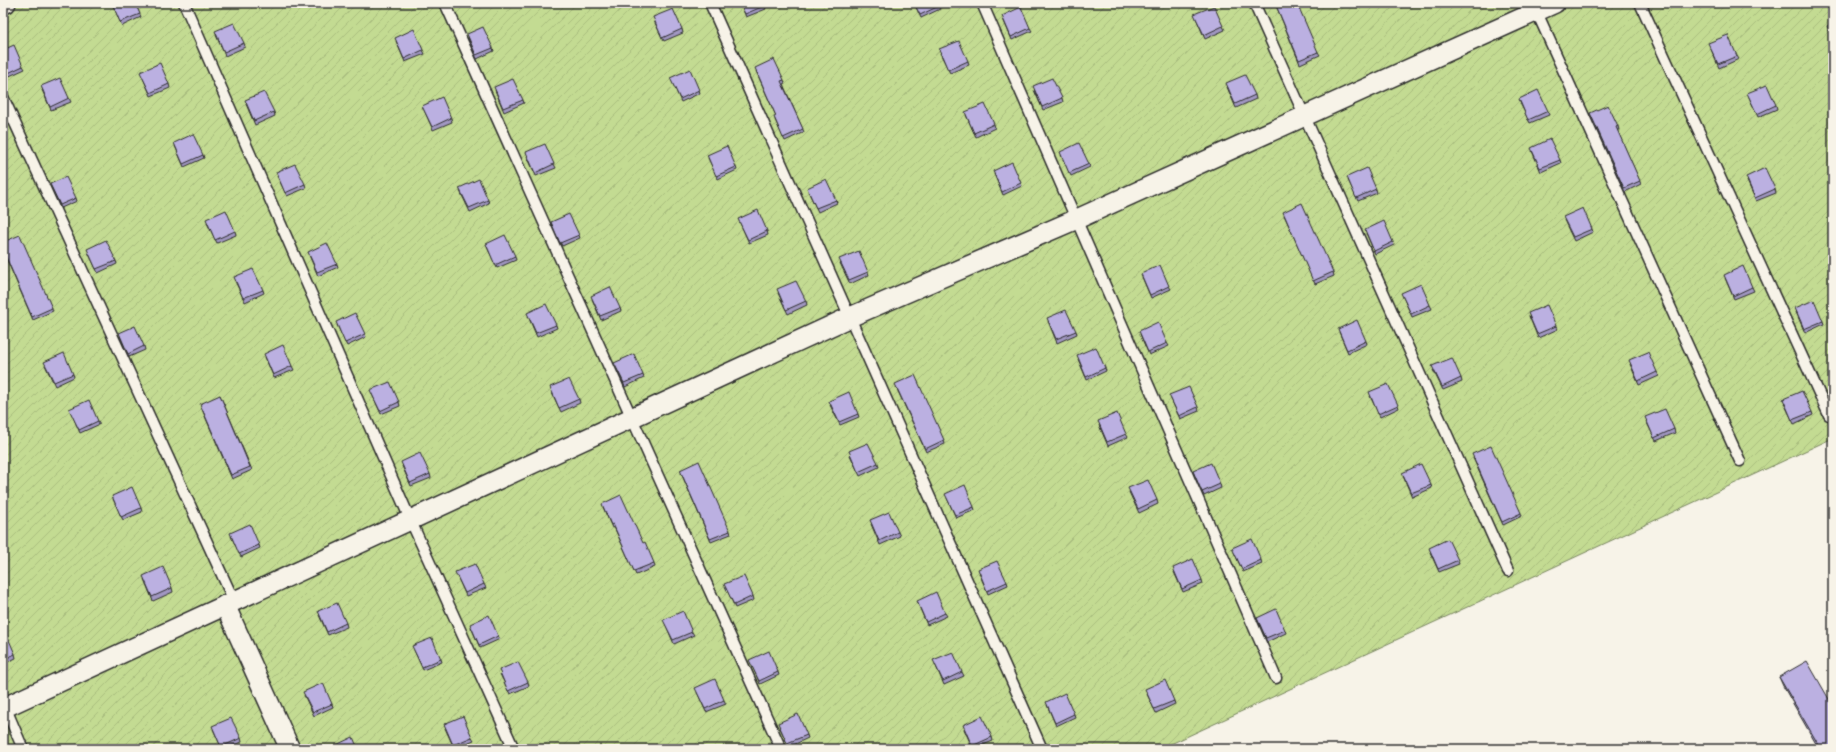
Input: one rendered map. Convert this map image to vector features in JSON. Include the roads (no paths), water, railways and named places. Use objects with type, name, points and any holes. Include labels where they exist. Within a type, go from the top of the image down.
[{"type":"street","points":[[4,706],[850,317],[1077,219],[1306,115],[1534,7],[1555,3]]},
{"type":"street","points":[[230,603],[290,749]]},
{"type":"lane","points":[[184,3],[410,519],[514,749]]},
{"type":"lane","points":[[445,3],[781,749]]},
{"type":"lane","points":[[710,3],[1042,749]]},
{"type":"lane","points":[[982,3],[1276,678]]},
{"type":"lane","points":[[1254,3],[1306,115],[1508,571]]},
{"type":"lane","points":[[1640,3],[1829,415]]},
{"type":"lane","points":[[1534,7],[1740,461]]},
{"type":"lane","points":[[3,97],[230,603]]},
{"type":"lane","points":[[4,706],[23,749]]}]
